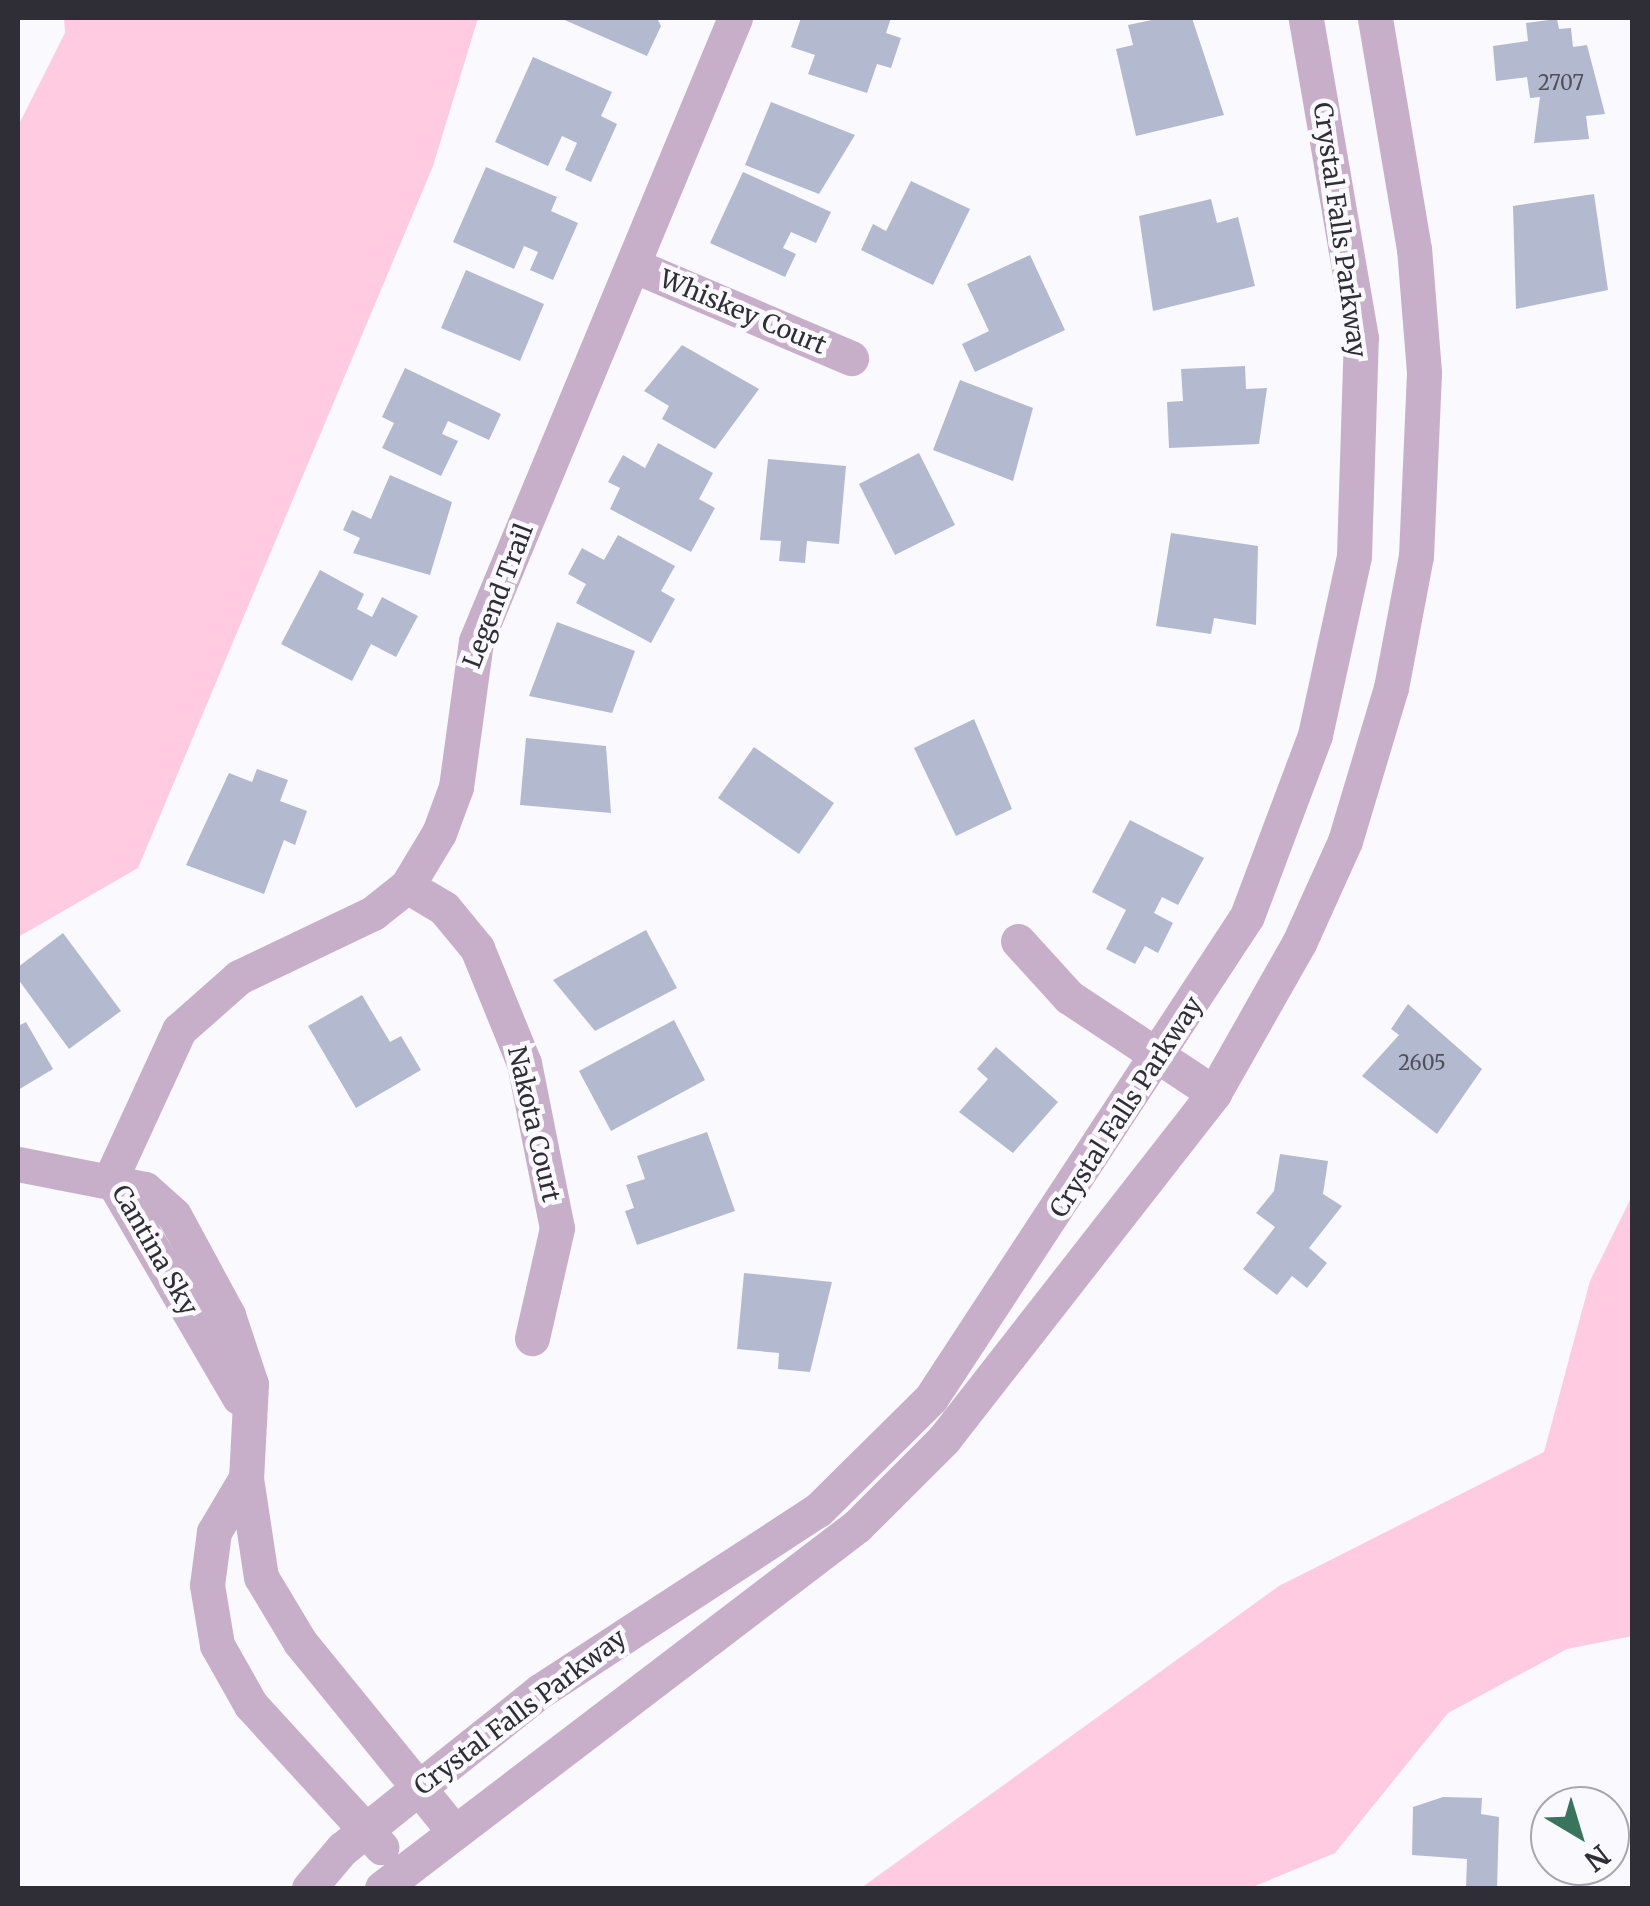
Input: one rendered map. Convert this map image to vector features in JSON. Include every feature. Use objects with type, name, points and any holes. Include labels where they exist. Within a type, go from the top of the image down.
[{"type":"street","name":"Legend Trail","points":[[110,1178],[156,1070],[205,1002],[239,977],[337,936],[407,886],[456,787],[476,641],[735,18]]},
{"type":"street","name":"Crystal Falls Parkway","points":[[310,1888],[362,1832],[540,1691],[818,1510],[931,1398],[1159,1060],[1247,916],[1315,734],[1354,556],[1361,338],[1306,18]]},
{"type":"street","name":"Crystal Falls Parkway","points":[[393,1877],[857,1526],[944,1439],[1214,1093],[1345,841],[1416,556],[1424,372],[1414,249],[1375,18]]},
{"type":"street","name":"Whiskey Court","points":[[635,266],[851,358]]},
{"type":"street","name":"Nakota Court","points":[[407,886],[444,908],[477,948],[524,1063],[557,1228],[532,1338]]},
{"type":"street","points":[[1018,941],[1068,997],[1214,1093]]},
{"type":"street","points":[[18,1164],[110,1178]]},
{"type":"street","name":"Cantina Sky","points":[[110,1178],[251,1419],[246,1478],[261,1576],[280,1611],[452,1829]]},
{"type":"street","name":"Cantina Sky","points":[[246,1478],[214,1532],[207,1585],[217,1645],[250,1705],[362,1832],[393,1877]]},
{"type":"shaded area","points":[[64,18],[478,18],[433,166],[138,868],[18,937],[18,126],[65,33]]},
{"type":"shaded area","points":[[1632,1196],[1632,1636],[1567,1649],[1448,1713],[1335,1853],[1250,1888],[861,1888],[1279,1586],[1544,1452],[1590,1281]]},
{"type":"building","points":[[560,18],[657,18],[661,26],[647,56]]},
{"type":"building","points":[[801,18],[891,18],[886,33],[901,38],[891,68],[877,64],[867,93],[808,74],[815,55],[791,47]]},
{"type":"building","points":[[1161,18],[1192,18],[1224,115],[1136,136],[1116,49],[1133,45],[1128,25]]},
{"type":"building","points":[[1557,19],[1559,29],[1571,28],[1573,47],[1587,45],[1605,114],[1586,116],[1589,139],[1534,143],[1540,97],[1530,98],[1527,77],[1496,81],[1493,46],[1528,41],[1526,23]]},
{"type":"building","points":[[533,57],[612,92],[601,116],[617,124],[591,182],[565,170],[577,143],[562,136],[548,166],[495,142]]},
{"type":"building","points":[[771,102],[855,135],[819,194],[745,165]]},
{"type":"building","points":[[486,167],[557,197],[551,211],[578,223],[553,280],[530,270],[538,252],[524,246],[514,269],[453,242]]},
{"type":"building","points":[[743,172],[831,212],[816,243],[791,232],[783,248],[796,254],[785,277],[710,243]]},
{"type":"building","points":[[911,181],[970,209],[933,285],[861,250],[873,224],[886,231]]},
{"type":"building","points":[[1594,194],[1608,290],[1516,309],[1513,206]]},
{"type":"building","points":[[1211,199],[1217,223],[1238,217],[1255,286],[1153,311],[1139,216]]},
{"type":"building","points":[[1030,255],[1065,330],[975,372],[962,344],[989,331],[967,284]]},
{"type":"building","points":[[466,270],[544,304],[520,361],[441,328]]},
{"type":"building","points":[[682,345],[759,389],[715,449],[662,419],[669,406],[644,391]]},
{"type":"building","points":[[1245,366],[1246,389],[1267,388],[1259,444],[1169,448],[1167,402],[1183,401],[1181,369]]},
{"type":"building","points":[[405,368],[501,414],[489,440],[448,421],[442,434],[458,441],[441,476],[382,448],[394,423],[382,417]]},
{"type":"building","points":[[960,380],[1033,408],[1013,481],[933,450]]},
{"type":"building","points":[[658,443],[713,473],[699,499],[715,508],[691,552],[610,509],[620,488],[608,482],[623,455],[645,468]]},
{"type":"building","points":[[919,453],[955,525],[895,555],[859,484]]},
{"type":"building","points":[[768,459],[846,466],[839,544],[807,541],[805,563],[779,561],[781,541],[760,540]]},
{"type":"building","points":[[390,475],[452,502],[430,575],[353,553],[360,538],[343,530],[352,510],[371,519]]},
{"type":"building","points":[[1171,533],[1258,546],[1256,625],[1214,618],[1211,634],[1156,626]]},
{"type":"building","points":[[618,535],[675,566],[661,591],[675,599],[651,643],[576,603],[586,584],[568,574],[582,548],[604,560]]},
{"type":"building","points":[[320,570],[364,594],[357,609],[372,617],[382,597],[418,616],[396,657],[371,644],[352,681],[281,644]]},
{"type":"building","points":[[557,622],[635,651],[612,713],[529,696]]},
{"type":"building","points":[[974,719],[1012,809],[956,836],[914,748]]},
{"type":"building","points":[[526,738],[606,746],[611,813],[520,805]]},
{"type":"building","points":[[754,747],[834,803],[799,854],[718,798]]},
{"type":"building","points":[[257,769],[288,780],[280,801],[307,811],[295,845],[284,840],[264,894],[186,865],[229,773],[252,782]]},
{"type":"building","points":[[1130,820],[1204,858],[1178,905],[1162,897],[1154,913],[1173,923],[1158,953],[1145,946],[1135,964],[1106,949],[1126,910],[1092,892]]},
{"type":"building","points":[[646,930],[677,988],[595,1031],[553,980]]},
{"type":"building","points":[[63,933],[121,1011],[69,1049],[18,979],[18,967]]},
{"type":"building","points":[[362,995],[390,1042],[401,1036],[421,1070],[356,1108],[308,1026]]},
{"type":"building","points":[[1408,1004],[1482,1069],[1437,1134],[1362,1076],[1399,1035],[1391,1029]]},
{"type":"building","points":[[674,1020],[705,1080],[611,1131],[579,1071]]},
{"type":"building","points":[[26,1022],[53,1069],[18,1090],[18,1026]]},
{"type":"building","points":[[996,1047],[1058,1102],[1013,1153],[959,1112],[988,1079],[977,1069]]},
{"type":"building","points":[[707,1132],[735,1211],[637,1245],[625,1211],[634,1208],[626,1185],[645,1179],[637,1156]]},
{"type":"building","points":[[1280,1154],[1328,1161],[1323,1194],[1342,1206],[1309,1248],[1327,1263],[1307,1288],[1292,1276],[1277,1295],[1243,1269],[1275,1227],[1256,1213],[1274,1191]]},
{"type":"building","points":[[744,1273],[832,1282],[810,1372],[778,1369],[779,1353],[737,1349]]},
{"type":"building","points":[[1443,1797],[1482,1798],[1481,1814],[1499,1817],[1497,1888],[1466,1888],[1467,1859],[1412,1855],[1413,1807]]}]
